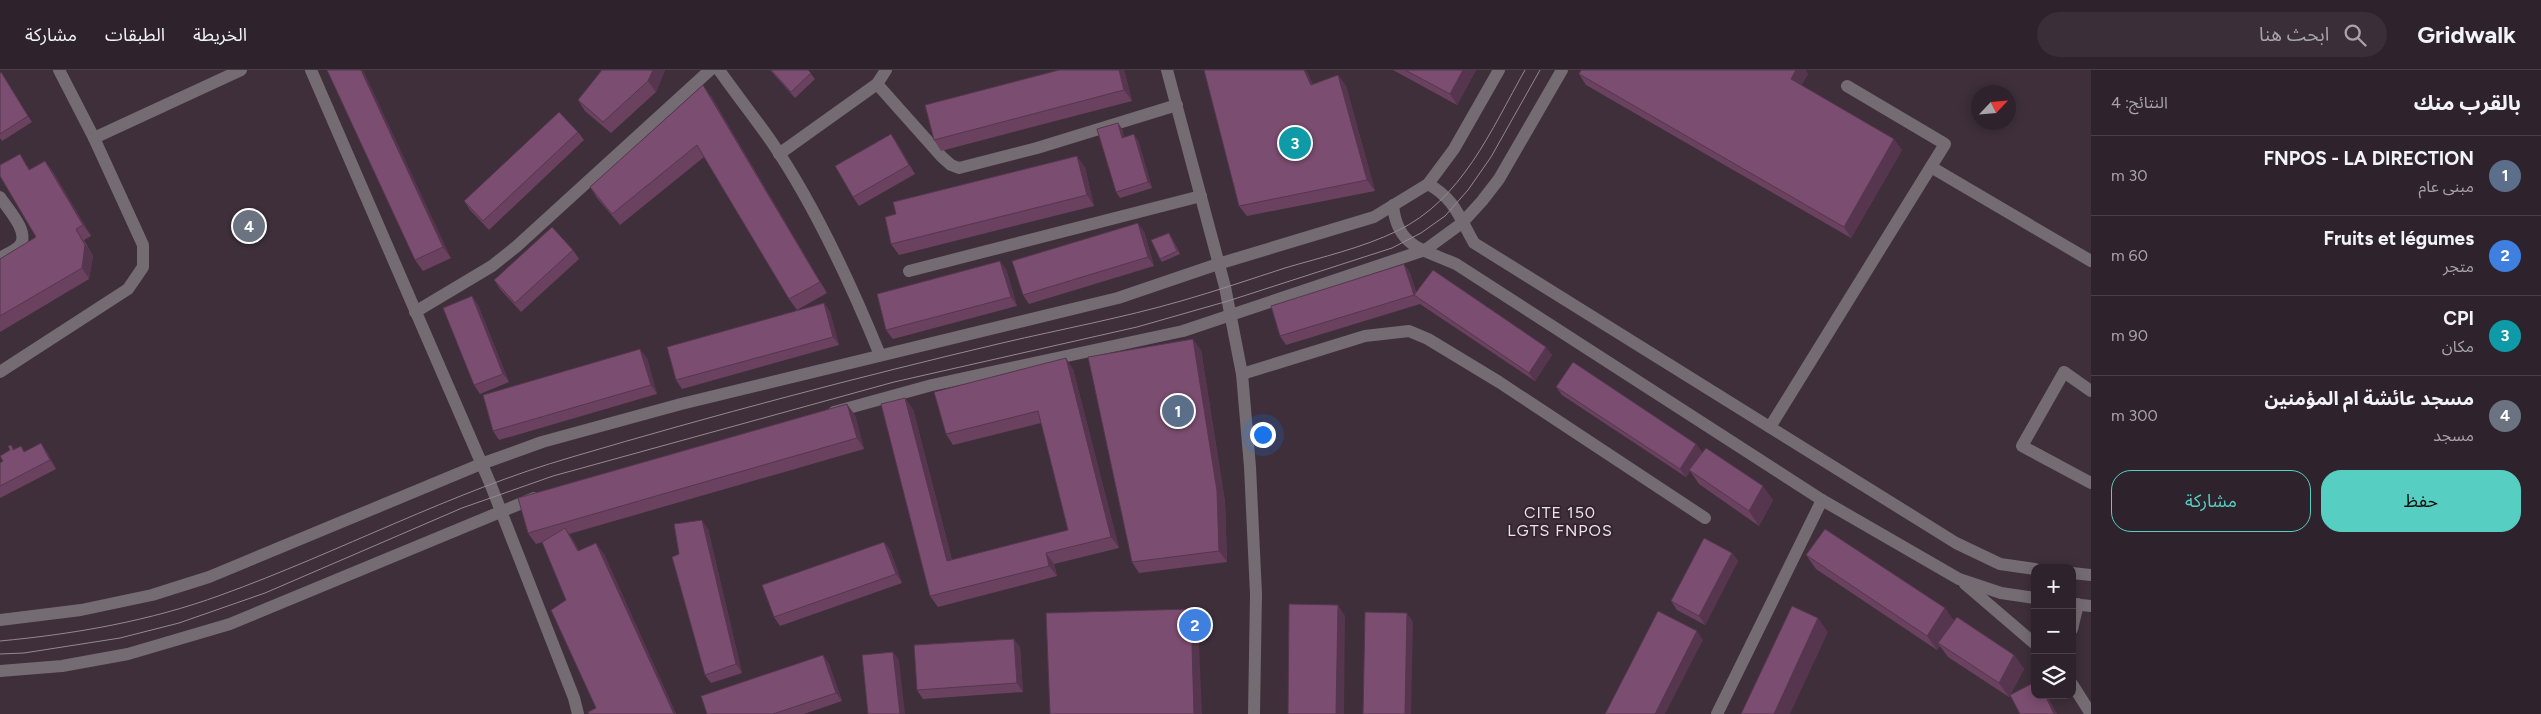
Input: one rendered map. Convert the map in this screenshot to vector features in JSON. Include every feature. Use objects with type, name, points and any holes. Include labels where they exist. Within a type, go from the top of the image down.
[{"type":"street","points":[[0,372],[128,289],[143,267],[143,245],[94,138],[59,70]]},
{"type":"street","points":[[94,138],[241,70]]},
{"type":"street","points":[[311,70],[501,510],[574,698],[578,714]]},
{"type":"street","points":[[415,312],[484,271],[517,246],[710,70]]},
{"type":"street","points":[[719,70],[779,154],[832,248],[860,305],[880,355]]},
{"type":"street","points":[[779,154],[877,84],[886,70]]},
{"type":"street","points":[[1167,70],[1232,315],[1242,374],[1250,467],[1256,594],[1254,714]]},
{"type":"street","points":[[0,620],[81,610],[152,594],[209,577],[481,464],[570,434],[880,355],[1118,298],[1218,264],[1374,216],[1428,184],[1454,149],[1499,70]]},
{"type":"street","points":[[819,416],[932,385],[1184,330],[1425,250],[1462,223],[1499,179],[1562,70]]},
{"type":"street","points":[[877,84],[942,157],[950,165],[959,168],[1038,148],[1177,105]]},
{"type":"street","points":[[1770,427],[1945,144],[1847,86]]},
{"type":"street","points":[[1931,167],[2091,261]]},
{"type":"street","points":[[1428,184],[1445,193],[1454,205],[1474,243],[1956,543],[2000,564],[2031,568]]},
{"type":"street","points":[[909,271],[1201,196]]},
{"type":"street","points":[[0,197],[22,231],[23,240],[19,247],[0,258]]},
{"type":"street","points":[[1392,205],[1398,231],[1406,241],[1464,270],[1822,500],[1959,579],[2031,641]]},
{"type":"street","points":[[1242,374],[1365,336],[1408,331],[1428,339],[1499,382],[1705,518]]},
{"type":"street","points":[[2091,391],[2064,372],[2022,446],[2091,483]]},
{"type":"street","points":[[0,671],[28,670],[90,661],[128,654],[188,638],[230,624],[501,510],[546,493]]},
{"type":"street","points":[[1717,714],[1822,500]]},
{"type":"street","points":[[2076,573],[2091,575]]},
{"type":"street","points":[[1959,579],[2001,593],[2031,597]]},
{"type":"street","points":[[2076,604],[2091,606]]},
{"type":"street","points":[[2076,690],[2091,714]]},
{"type":"building","points":[[327,70],[361,70],[443,247],[415,260]]},
{"type":"building","points":[[602,70],[653,70],[648,81],[603,122],[578,100]]},
{"type":"building","points":[[771,70],[808,70],[811,73],[791,92]]},
{"type":"building","points":[[1059,70],[1119,70],[1124,90],[934,140],[925,105]]},
{"type":"building","points":[[1204,70],[1304,70],[1311,85],[1338,75],[1367,180],[1239,206]]},
{"type":"building","points":[[1405,70],[1463,70],[1450,94]]},
{"type":"building","points":[[1581,70],[1796,70],[1791,79],[1894,139],[1844,227],[1579,74]]},
{"type":"building","points":[[0,73],[28,116],[0,134]]},
{"type":"building","points":[[703,85],[820,282],[789,299],[697,145],[612,214],[590,187]]},
{"type":"building","points":[[559,112],[578,132],[483,221],[464,201]]},
{"type":"building","points":[[1118,123],[1122,138],[1134,134],[1148,182],[1116,192],[1097,129]]},
{"type":"building","points":[[891,134],[909,165],[853,197],[835,166]]},
{"type":"building","points":[[20,154],[29,170],[45,161],[83,225],[76,229],[85,245],[82,268],[0,316],[0,259],[36,237],[0,176],[0,165]]},
{"type":"building","points":[[1077,156],[1087,195],[891,244],[885,217],[896,214],[893,202]]},
{"type":"building","points":[[1138,223],[1148,257],[1023,295],[1012,261]]},
{"type":"building","points":[[552,227],[573,250],[515,303],[494,280]]},
{"type":"building","points":[[1169,233],[1177,251],[1160,259],[1151,240]]},
{"type":"building","points":[[1000,261],[1011,297],[886,330],[877,294]]},
{"type":"building","points":[[1404,264],[1414,295],[1280,336],[1271,306]]},
{"type":"building","points":[[1433,270],[1546,347],[1529,373],[1414,295]]},
{"type":"building","points":[[472,296],[503,374],[474,385],[443,308]]},
{"type":"building","points":[[824,303],[833,337],[676,380],[667,347]]},
{"type":"building","points":[[1193,339],[1217,491],[1219,551],[1132,562],[1088,357]]},
{"type":"building","points":[[640,349],[651,385],[493,431],[483,395]]},
{"type":"building","points":[[1066,358],[1111,537],[1046,553],[1049,566],[930,596],[881,404],[905,398],[947,561],[1068,530],[1038,411],[946,434],[934,392]]},
{"type":"building","points":[[1573,362],[1696,444],[1680,469],[1556,387]]},
{"type":"building","points":[[847,404],[857,438],[528,533],[518,498]]},
{"type":"building","points":[[41,443],[50,460],[0,486],[0,463],[3,461],[0,456],[10,450],[8,446],[11,445],[13,450],[21,446],[24,452]]},
{"type":"building","points":[[1706,448],[1763,486],[1749,511],[1689,470]]},
{"type":"building","points":[[702,520],[736,664],[705,675],[672,557],[679,554],[674,524]]},
{"type":"building","points":[[565,528],[578,551],[596,543],[674,714],[589,714],[588,712],[596,708],[551,610],[566,600],[542,542]]},
{"type":"building","points":[[1825,529],[1945,608],[1927,636],[1806,555]]},
{"type":"building","points":[[1704,538],[1732,553],[1699,616],[1671,601]]},
{"type":"building","points":[[884,542],[896,574],[774,617],[762,585]]},
{"type":"building","points":[[1289,604],[1338,605],[1336,714],[1288,714]]},
{"type":"building","points":[[1792,606],[1818,618],[1774,714],[1741,714]]},
{"type":"building","points":[[1191,609],[1194,714],[1050,714],[1046,613]]},
{"type":"building","points":[[1658,611],[1697,631],[1655,714],[1605,714]]},
{"type":"building","points":[[1365,612],[1407,613],[1405,714],[1363,714]]},
{"type":"building","points":[[1957,617],[2014,655],[1999,683],[1938,643]]},
{"type":"building","points":[[1014,639],[1017,683],[917,690],[914,645]]},
{"type":"building","points":[[893,652],[900,714],[868,714],[862,655]]},
{"type":"building","points":[[823,655],[836,693],[773,714],[707,714],[701,696]]},
{"type":"building","points":[[2031,684],[2031,699],[2047,699],[2054,714],[2020,714],[2010,695]]},
{"type":"tram line","points":[[0,641],[56,635],[112,625],[167,612],[221,595],[265,578],[483,487],[572,457],[732,411],[840,383],[1159,307],[1370,242],[1397,231],[1420,218],[1440,201],[1473,161],[1525,70]]},
{"type":"tram line","points":[[0,654],[24,653],[120,638],[179,623],[265,593],[462,508],[553,476],[894,382],[1137,327],[1228,301],[1392,248],[1421,233],[1445,216],[1468,190],[1491,157],[1540,70]]},
{"type":"place","name":"CPI","points":[[1295,143]]},
{"type":"place","name":"مسجد عائشة ام المؤمنين","points":[[249,226]]},
{"type":"place","name":"FNPOS - LA DIRECTION","points":[[1178,411]]},
{"type":"place","name":"Fruits et légumes","points":[[1195,625]]},
{"type":"district","name":"CITE 150 LGTS FNPOS","points":[[1560,521]]}]
